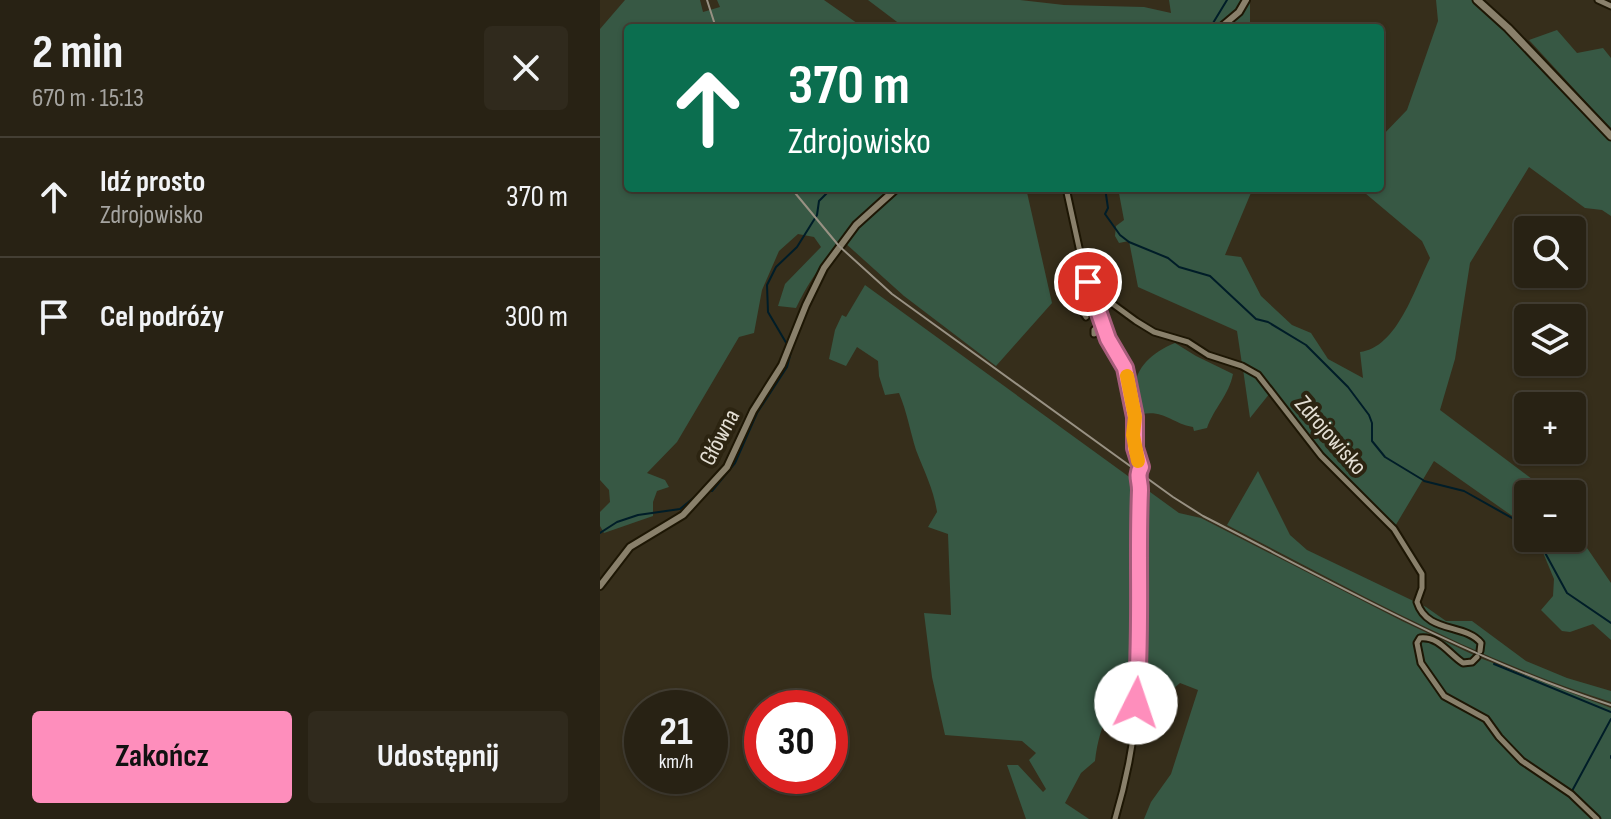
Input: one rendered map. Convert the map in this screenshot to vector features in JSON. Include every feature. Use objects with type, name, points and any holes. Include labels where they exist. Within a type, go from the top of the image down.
[{"type":"main road","points":[[1477,0],[1508,28],[1611,136]]},
{"type":"street","points":[[1225,24],[1239,12],[1246,0]]},
{"type":"street","points":[[1598,0],[1611,6]]},
{"type":"street","name":"Główna","points":[[600,586],[624,554],[645,537],[683,515],[732,460],[753,411],[789,348],[824,268],[856,225],[893,192]]},
{"type":"street","points":[[1067,192],[1083,265],[1102,323],[1125,368],[1135,417],[1135,448],[1141,467],[1137,475],[1140,490],[1137,523],[1139,670],[1128,771],[1115,819]]},
{"type":"street","name":"Zdrojowisko","points":[[1091,288],[1154,332],[1188,342],[1208,355],[1258,375],[1321,456],[1394,528],[1422,574],[1422,588],[1417,602],[1421,611],[1445,628],[1473,635],[1481,643],[1479,654],[1472,662],[1463,663],[1448,648],[1428,637],[1418,641],[1418,658],[1444,696],[1486,719],[1522,761],[1571,794],[1597,819]]},
{"type":"street","points":[[1086,317],[1081,309],[1093,310],[1096,304]]},
{"type":"street","points":[[1094,334],[1102,323]]},
{"type":"green space","points":[[625,0],[700,0],[703,12],[720,7],[717,0],[824,0],[858,24],[624,24],[624,192],[1027,192],[1052,303],[996,366],[904,296],[844,242],[847,236],[818,270],[796,308],[778,306],[785,284],[821,247],[814,237],[798,234],[779,251],[762,290],[754,333],[739,337],[677,442],[647,473],[665,480],[669,487],[657,491],[653,516],[604,533],[600,526],[600,512],[610,502],[609,490],[600,480],[600,29]]},
{"type":"green space","points":[[868,0],[1020,0],[1064,5],[1144,7],[1171,13],[1169,0],[1250,0],[1250,24],[900,24]]},
{"type":"green space","points":[[1436,0],[1477,0],[1611,139],[1611,216],[1602,210],[1585,208],[1529,167],[1470,263],[1455,359],[1440,410],[1533,480],[1514,480],[1514,517],[1434,461],[1394,528],[1321,456],[1261,375],[1242,364],[1237,331],[1138,287],[1129,241],[1119,243],[1115,236],[1116,226],[1124,220],[1119,192],[1251,192],[1225,255],[1241,257],[1261,296],[1292,325],[1311,333],[1328,359],[1363,378],[1360,352],[1373,348],[1394,328],[1430,258],[1422,241],[1364,192],[1384,192],[1384,134],[1407,110],[1438,21]]},
{"type":"green space","points":[[1557,30],[1577,53],[1603,48],[1611,58],[1611,129],[1529,40]]},
{"type":"green space","points":[[865,285],[1179,513],[1201,518],[1480,658],[1611,708],[1611,819],[1144,819],[1151,802],[1171,774],[1198,690],[1180,683],[1158,702],[1151,699],[1142,681],[1108,715],[1095,761],[1081,773],[1065,803],[1089,819],[1026,819],[1007,765],[1018,765],[1043,792],[1046,789],[1029,760],[1036,753],[1022,741],[945,735],[932,677],[924,613],[951,615],[948,534],[928,527],[937,512],[936,504],[899,393],[885,395],[878,361],[857,347],[846,366],[829,359],[835,330],[842,315],[846,317]]},
{"type":"green space","points":[[1175,343],[1233,374],[1207,428],[1194,431],[1193,427],[1162,415],[1142,414],[1137,402],[1135,390],[1140,371],[1154,355]]},
{"type":"green space","points":[[1243,369],[1253,374],[1270,393],[1250,418]]},
{"type":"green space","points":[[1258,471],[1290,535],[1307,550],[1426,607],[1446,621],[1472,621],[1526,661],[1611,691],[1611,702],[1463,645],[1227,525]]},
{"type":"green space","points":[[1586,546],[1611,583],[1611,640],[1593,624],[1570,632],[1562,631],[1541,610],[1553,596],[1554,579],[1543,552],[1586,552]]},
{"type":"waterway","points":[[1212,24],[1227,0]]},
{"type":"waterway","points":[[788,346],[768,312],[767,285],[776,267],[797,247],[817,215],[819,201],[828,192]]},
{"type":"waterway","points":[[1106,192],[1108,208],[1105,214],[1120,235],[1129,242],[1168,258],[1179,267],[1210,276],[1256,319],[1268,322],[1306,345],[1348,387],[1369,415],[1372,441],[1385,457],[1423,480]]},
{"type":"waterway","points":[[709,491],[735,463],[757,413],[787,367],[791,352]]},
{"type":"waterway","points":[[1424,481],[1464,491],[1514,519]]},
{"type":"waterway","points":[[600,533],[617,522],[638,515],[680,509],[702,491]]},
{"type":"waterway","points":[[1545,552],[1567,593],[1611,623]]},
{"type":"waterway","points":[[1494,664],[1611,712]]},
{"type":"waterway","points":[[1572,791],[1611,719]]},
{"type":"railway","points":[[707,0],[715,24]]},
{"type":"railway","points":[[794,192],[839,246],[892,294],[1203,516],[1454,643],[1611,705]]},
{"type":"slow traffic","points":[[1127,376],[1135,417],[1133,435],[1138,461]]},
{"type":"route","points":[[1088,282],[1108,339],[1125,368],[1135,417],[1135,448],[1141,467],[1137,475],[1140,490],[1136,703]]}]
